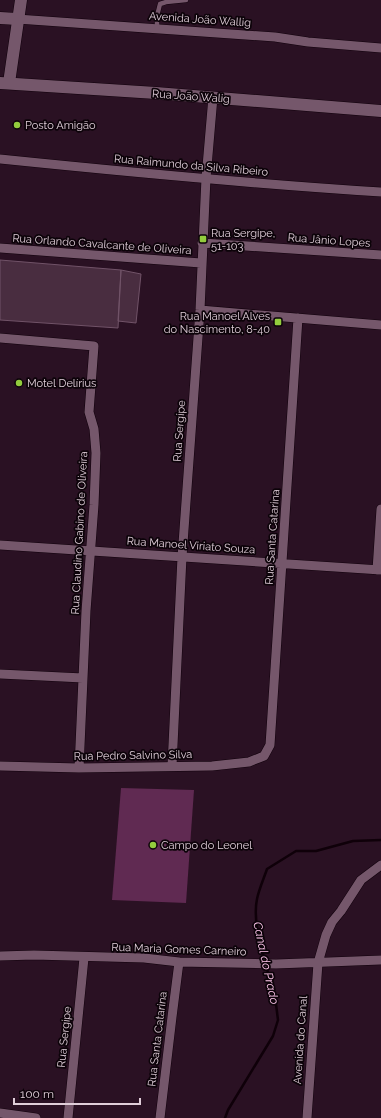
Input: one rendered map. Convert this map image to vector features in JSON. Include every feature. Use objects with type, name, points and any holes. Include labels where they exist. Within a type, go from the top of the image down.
[{"type":"street","points":[[4,83],[21,0]]},
{"type":"street","points":[[0,18],[17,19]]},
{"type":"street","name":"Avenida João Wallig","points":[[17,19],[275,37],[308,42],[381,48]]},
{"type":"street","name":"Rua João Walig","points":[[4,83],[213,97],[381,111]]},
{"type":"street","name":"Rua Sergipe","points":[[172,766],[182,557],[200,310],[206,178],[213,97]]},
{"type":"street","name":"Rua Raimundo da Silva Ribeiro","points":[[0,159],[300,187],[381,192]]},
{"type":"street","name":"Rua Jânio Lopes","points":[[202,243],[381,256]]},
{"type":"street","name":"Rua Orlando Cavalcante de Oliveira","points":[[0,248],[202,263]]},
{"type":"street","points":[[200,310],[381,325]]},
{"type":"street","name":"Rua Santa Catarina","points":[[264,756],[270,745],[298,318]]},
{"type":"street","name":"Rua Claudino Gabino de Oliveira","points":[[0,338],[94,346],[89,412],[94,429],[96,453],[79,768]]},
{"type":"street","points":[[379,570],[381,509]]},
{"type":"street","name":"Rua Manoel Viriato Souza","points":[[0,545],[379,570]]},
{"type":"street","points":[[0,674],[83,678]]},
{"type":"street","name":"Rua Pedro Salvino Silva","points":[[0,766],[79,768],[212,766],[249,762],[264,756]]},
{"type":"street","name":"Avenida do Canal","points":[[307,1118],[318,963],[326,935],[332,922],[361,880],[381,866]]},
{"type":"street","name":"Rua Maria Gomes Carneiro","points":[[0,956],[34,955],[84,958],[144,958],[179,962],[249,964],[381,960]]},
{"type":"street","name":"Rua Sergipe","points":[[68,1118],[84,958]]},
{"type":"street","name":"Rua Santa Catarina","points":[[160,1118],[179,962]]},
{"type":"street","points":[[0,1113],[36,1118]]},
{"type":"lane","points":[[157,28],[157,16],[160,4],[186,0]]},
{"type":"shaded area","name":"Campo do Leonel","points":[[121,788],[194,790],[186,903],[112,900]]},
{"type":"building","points":[[0,260],[121,270],[118,328],[0,320]]},
{"type":"building","points":[[121,270],[141,274],[136,323],[118,321]]},
{"type":"waterway","name":"Canal do Prado","points":[[265,961],[256,922],[256,906],[258,895],[267,869],[296,851],[316,851],[353,841],[381,840]]},
{"type":"waterway","name":"Canal do Prado","points":[[225,1118],[228,1110],[273,1036],[278,1020],[275,996],[266,966]]},
{"type":"place","name":"Posto Amigão","points":[[17,125]]},
{"type":"place","name":"Rua Sergipe, 51-103","points":[[203,239]]},
{"type":"place","name":"Rua Manoel Alves do Nascimento, 8-40","points":[[278,322]]},
{"type":"place","name":"Motel Delírius","points":[[19,383]]},
{"type":"place","name":"Campo do Leonel","points":[[153,845]]}]
